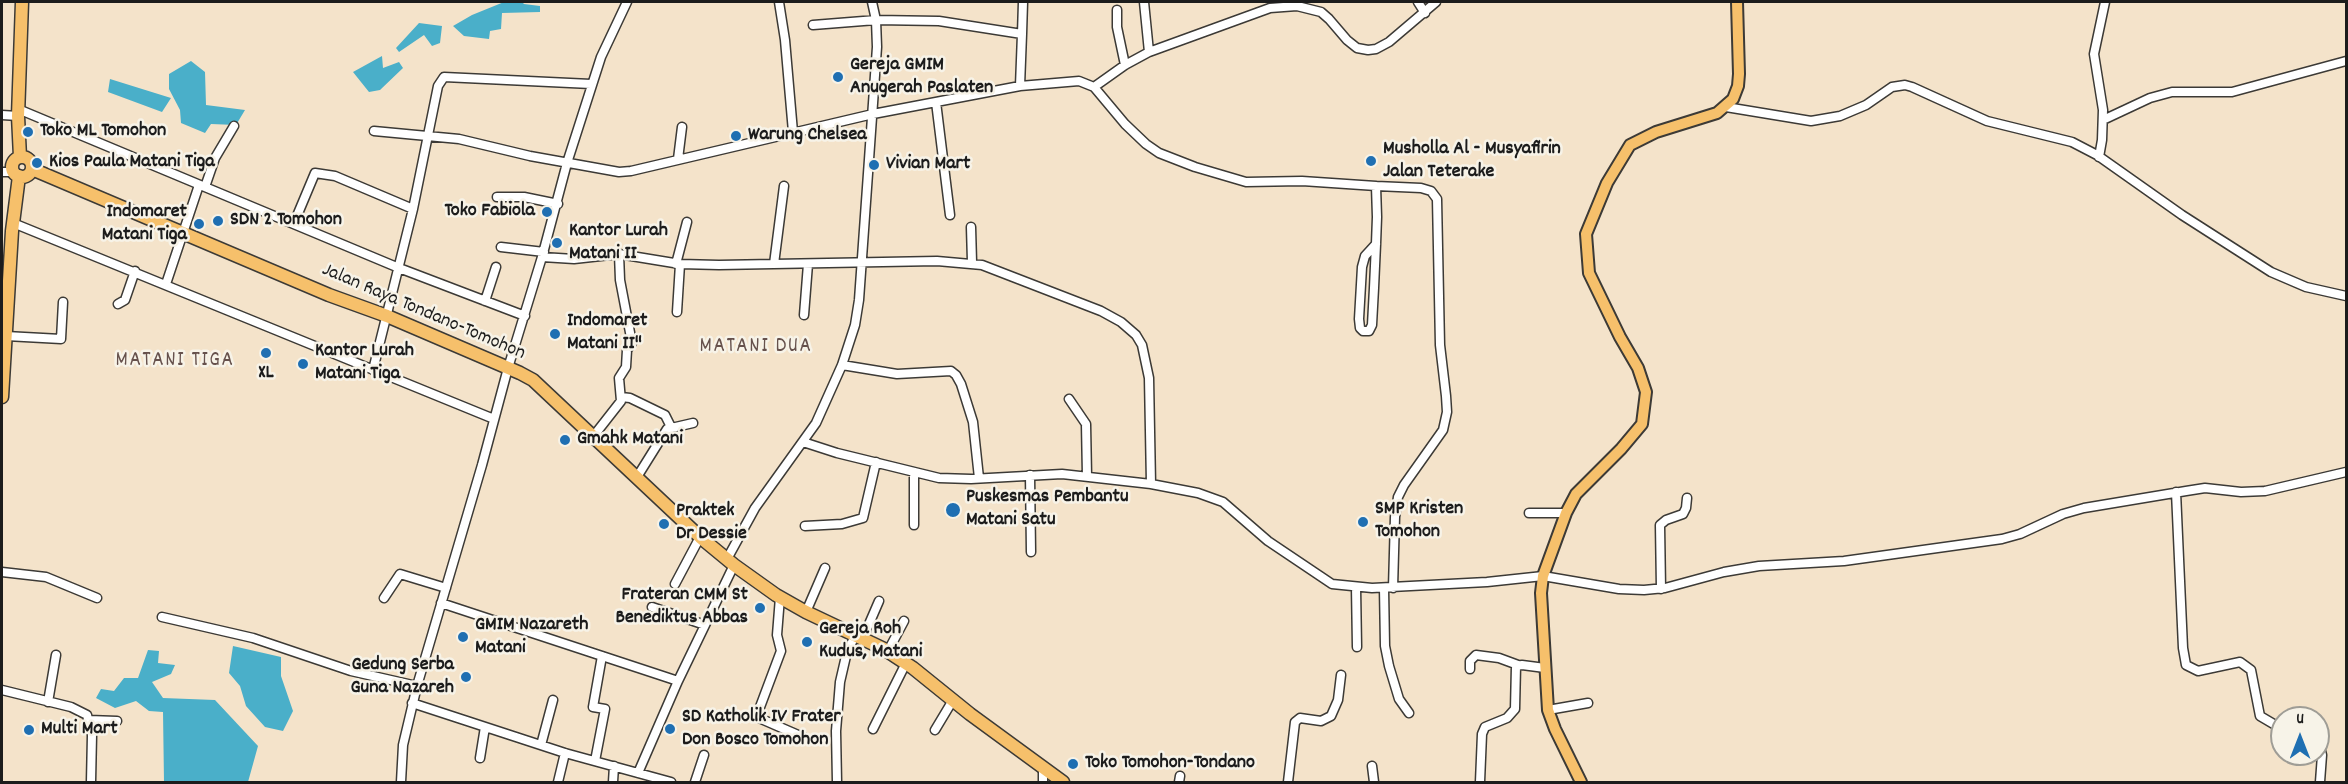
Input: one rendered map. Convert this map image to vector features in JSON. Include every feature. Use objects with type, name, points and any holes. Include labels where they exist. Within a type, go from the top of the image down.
[{"type":"highway","points":[[2,397],[3,352],[17,174],[13,165],[20,157],[18,112],[22,2]]},
{"type":"highway","points":[[17,174],[27,175],[32,169],[30,161],[20,157]]},
{"type":"highway","name":"Jalan Raya Tondano-Tomohon","points":[[32,169],[329,295],[387,316],[533,380],[592,438],[730,562],[806,612],[888,651],[1063,783]]},
{"type":"main road","points":[[1581,783],[1548,710],[1541,593],[1543,576],[1566,513],[1576,494],[1642,424],[1646,392],[1638,368],[1589,273],[1586,234],[1591,217],[1614,169],[1630,145],[1656,132],[1704,118],[1726,107],[1734,96],[1739,74],[1737,2]]},
{"type":"street","points":[[400,783],[403,745],[412,703],[447,588],[508,368],[558,204],[567,163],[591,84],[606,44],[627,2]]},
{"type":"street","points":[[779,2],[785,40],[793,132]]},
{"type":"street","points":[[638,773],[755,508],[803,442],[826,404],[855,325],[862,261],[877,47],[876,20],[872,2]]},
{"type":"street","points":[[1020,86],[1023,2]]},
{"type":"street","points":[[1144,2],[1149,52]]},
{"type":"street","points":[[1418,2],[1425,13]]},
{"type":"street","points":[[1094,87],[1125,65],[1149,52],[1262,10],[1296,4],[1321,12],[1347,40],[1357,48],[1368,50],[1376,49],[1389,42],[1436,2]]},
{"type":"street","points":[[2099,157],[2103,120],[2094,54],[2105,2]]},
{"type":"street","points":[[1117,10],[1117,27],[1125,65]]},
{"type":"street","points":[[813,25],[876,20],[939,21],[1022,34]]},
{"type":"street","points":[[2103,120],[2150,98],[2172,92],[2232,92],[2346,61]]},
{"type":"street","points":[[373,370],[413,209],[438,86],[444,77],[591,84]]},
{"type":"street","points":[[374,131],[459,140],[620,172],[873,114],[1020,86],[1072,80],[1094,87],[1125,124],[1146,144],[1160,153],[1195,167],[1246,182],[1302,181],[1421,188],[1431,191],[1437,199],[1440,345],[1447,412],[1443,430],[1398,497],[1385,646],[1399,699],[1409,713]]},
{"type":"street","points":[[1726,107],[1811,122],[1852,111],[1876,100],[1888,89],[1905,85],[1987,122],[2058,137],[2099,157],[2182,215],[2271,272],[2299,285],[2346,296]]},
{"type":"street","points":[[936,102],[950,215]]},
{"type":"street","points":[[2,115],[18,112],[294,223],[399,268],[525,316]]},
{"type":"street","points":[[166,284],[182,232],[215,158],[234,126]]},
{"type":"street","points":[[678,159],[682,127]]},
{"type":"street","points":[[2,171],[17,174]]},
{"type":"street","points":[[294,223],[315,173],[335,176],[413,209]]},
{"type":"street","points":[[774,264],[784,186]]},
{"type":"street","points":[[1376,186],[1376,244],[1372,325],[1371,330],[1365,332],[1359,325],[1362,267],[1365,256],[1376,244]]},
{"type":"street","points":[[497,197],[524,197],[558,204]]},
{"type":"street","points":[[677,312],[678,264],[687,222]]},
{"type":"street","points":[[13,223],[494,419]]},
{"type":"street","points":[[971,227],[972,262]]},
{"type":"street","points":[[501,246],[574,259],[619,254],[678,264],[972,262],[1101,311],[1121,322],[1136,335],[1142,345],[1149,378],[1151,483]]},
{"type":"street","points":[[592,438],[621,401],[620,378],[626,367],[627,350],[632,343],[620,280],[619,254]]},
{"type":"street","points":[[804,315],[808,264]]},
{"type":"street","points":[[485,301],[496,267]]},
{"type":"street","points":[[118,304],[125,300],[135,272]]},
{"type":"street","points":[[5,329],[59,340],[62,337],[63,302]]},
{"type":"street","points":[[842,365],[897,374],[951,371],[956,375],[973,422],[980,478]]},
{"type":"street","points":[[621,397],[630,398],[665,415],[671,427]]},
{"type":"street","points":[[1069,399],[1086,424],[1087,476]]},
{"type":"street","points":[[637,477],[663,433],[671,427],[693,423]]},
{"type":"street","points":[[803,442],[939,478],[1087,476],[1151,483],[1217,499],[1268,541],[1332,584],[1389,588],[1543,576],[1619,589],[1661,589],[1724,572],[1759,566],[1844,561],[2001,539],[2020,534],[2063,514],[2084,508],[2176,492],[2205,488],[2241,492],[2265,491],[2346,472]]},
{"type":"street","points":[[805,526],[842,524],[863,518],[876,462]]},
{"type":"street","points":[[914,472],[914,525]]},
{"type":"street","points":[[1030,475],[1031,552]]},
{"type":"street","points":[[2176,492],[2183,648],[2186,665],[2198,671],[2240,662],[2251,670],[2260,716],[2270,722]]},
{"type":"street","points":[[1661,589],[1660,525],[1683,514],[1687,498]]},
{"type":"street","points":[[1529,513],[1566,513]]},
{"type":"street","points":[[675,584],[700,537]]},
{"type":"street","points":[[806,612],[825,568]]},
{"type":"street","points":[[2,572],[46,577],[97,598]]},
{"type":"street","points":[[384,598],[400,574],[447,588]]},
{"type":"street","points":[[1356,587],[1357,646]]},
{"type":"street","points":[[780,597],[777,635],[781,651],[757,715],[759,718],[805,738]]},
{"type":"street","points":[[837,783],[836,731],[840,682],[846,656],[879,601]]},
{"type":"street","points":[[441,603],[678,681]]},
{"type":"street","points":[[652,607],[705,625]]},
{"type":"street","points":[[162,616],[254,638],[351,671],[417,686]]},
{"type":"street","points":[[888,651],[904,621]]},
{"type":"street","points":[[48,702],[56,655]]},
{"type":"street","points":[[596,761],[605,710],[593,707],[603,656]]},
{"type":"street","points":[[1470,669],[1470,661],[1476,656],[1499,658],[1518,665],[1545,668]]},
{"type":"street","points":[[873,729],[906,663]]},
{"type":"street","points":[[1480,783],[1482,734],[1485,727],[1507,718],[1515,710],[1518,665]]},
{"type":"street","points":[[1288,783],[1296,722],[1300,718],[1321,721],[1331,716],[1338,700],[1341,675]]},
{"type":"street","points":[[2,690],[80,711],[87,715],[92,735],[91,783]]},
{"type":"street","points":[[541,745],[553,700]]},
{"type":"street","points":[[935,730],[953,700]]},
{"type":"street","points":[[412,703],[565,753],[671,783]]},
{"type":"street","points":[[1548,710],[1588,703]]},
{"type":"street","points":[[89,720],[117,721]]},
{"type":"street","points":[[480,758],[485,727]]},
{"type":"street","points":[[558,783],[565,753]]},
{"type":"street","points":[[695,783],[704,755]]},
{"type":"street","points":[[613,783],[614,766]]},
{"type":"street","points":[[1372,766],[1374,783]]},
{"type":"street","points":[[2320,783],[2321,766]]},
{"type":"street","points":[[1043,768],[1043,783]]},
{"type":"water","points":[[504,2],[522,2],[540,6],[540,12],[502,13],[501,29],[490,31],[489,39],[464,36],[453,26],[472,15]]},
{"type":"water","points":[[419,23],[442,26],[440,43],[432,46],[424,35],[399,52],[396,48]]},
{"type":"water","points":[[382,56],[383,68],[399,62],[403,68],[380,90],[369,92],[353,72]]},
{"type":"water","points":[[191,61],[205,72],[206,105],[245,110],[236,125],[211,124],[205,133],[181,123],[180,110],[169,89],[169,74]]},
{"type":"water","points":[[110,79],[171,98],[162,112],[108,92]]},
{"type":"water","points":[[233,646],[281,657],[281,676],[293,711],[283,731],[265,727],[246,706],[240,686],[229,673]]},
{"type":"water","points":[[148,650],[159,651],[158,663],[175,665],[171,674],[152,682],[163,698],[215,700],[258,746],[248,782],[164,782],[163,712],[149,711],[136,701],[115,708],[96,698],[101,689],[114,691],[124,678],[138,678]]},
{"type":"place","name":"Gereja GMIM Anugerah Paslaten","points":[[838,77]]},
{"type":"place","name":"Toko ML Tomohon","points":[[28,132]]},
{"type":"place","name":"Warung Chelsea","points":[[736,136]]},
{"type":"place","name":"Musholla Al - Musyafirin Jalan Teterake","points":[[1371,161]]},
{"type":"place","name":"Kios Paula Matani Tiga","points":[[37,163]]},
{"type":"place","name":"Vivian Mart","points":[[874,165]]},
{"type":"place","name":"Toko Fabiola","points":[[547,212]]},
{"type":"place","name":"SDN 2 Tomohon","points":[[218,221]]},
{"type":"place","name":"Indomaret Matani Tiga","points":[[199,224]]},
{"type":"place","name":"Kantor Lurah Matani II","points":[[557,243]]},
{"type":"place","name":"Indomaret Matani II\"","points":[[555,334]]},
{"type":"place","name":"XL","points":[[266,353]]},
{"type":"place","name":"Kantor Lurah Matani Tiga","points":[[303,364]]},
{"type":"place","name":"Gmahk Matani","points":[[565,440]]},
{"type":"place","name":"Puskesmas Pembantu Matani Satu","points":[[953,510]]},
{"type":"place","name":"SMP Kristen Tomohon","points":[[1363,522]]},
{"type":"place","name":"Praktek Dr Dessie","points":[[664,524]]},
{"type":"place","name":"Frateran CMM St Benediktus Abbas","points":[[760,608]]},
{"type":"place","name":"GMIM Nazareth Matani","points":[[463,637]]},
{"type":"place","name":"Gereja Roh Kudus, Matani","points":[[807,642]]},
{"type":"place","name":"Gedung Serba Guna Nazareh","points":[[466,677]]},
{"type":"place","name":"SD Katholik IV Frater Don Bosco Tomohon","points":[[670,729]]},
{"type":"place","name":"Multi Mart","points":[[29,730]]},
{"type":"place","name":"Toko Tomohon-Tondano","points":[[1073,764]]},
{"type":"district","name":"MATANI DUA","points":[[756,348]]},
{"type":"district","name":"MATANI TIGA","points":[[175,362]]}]
